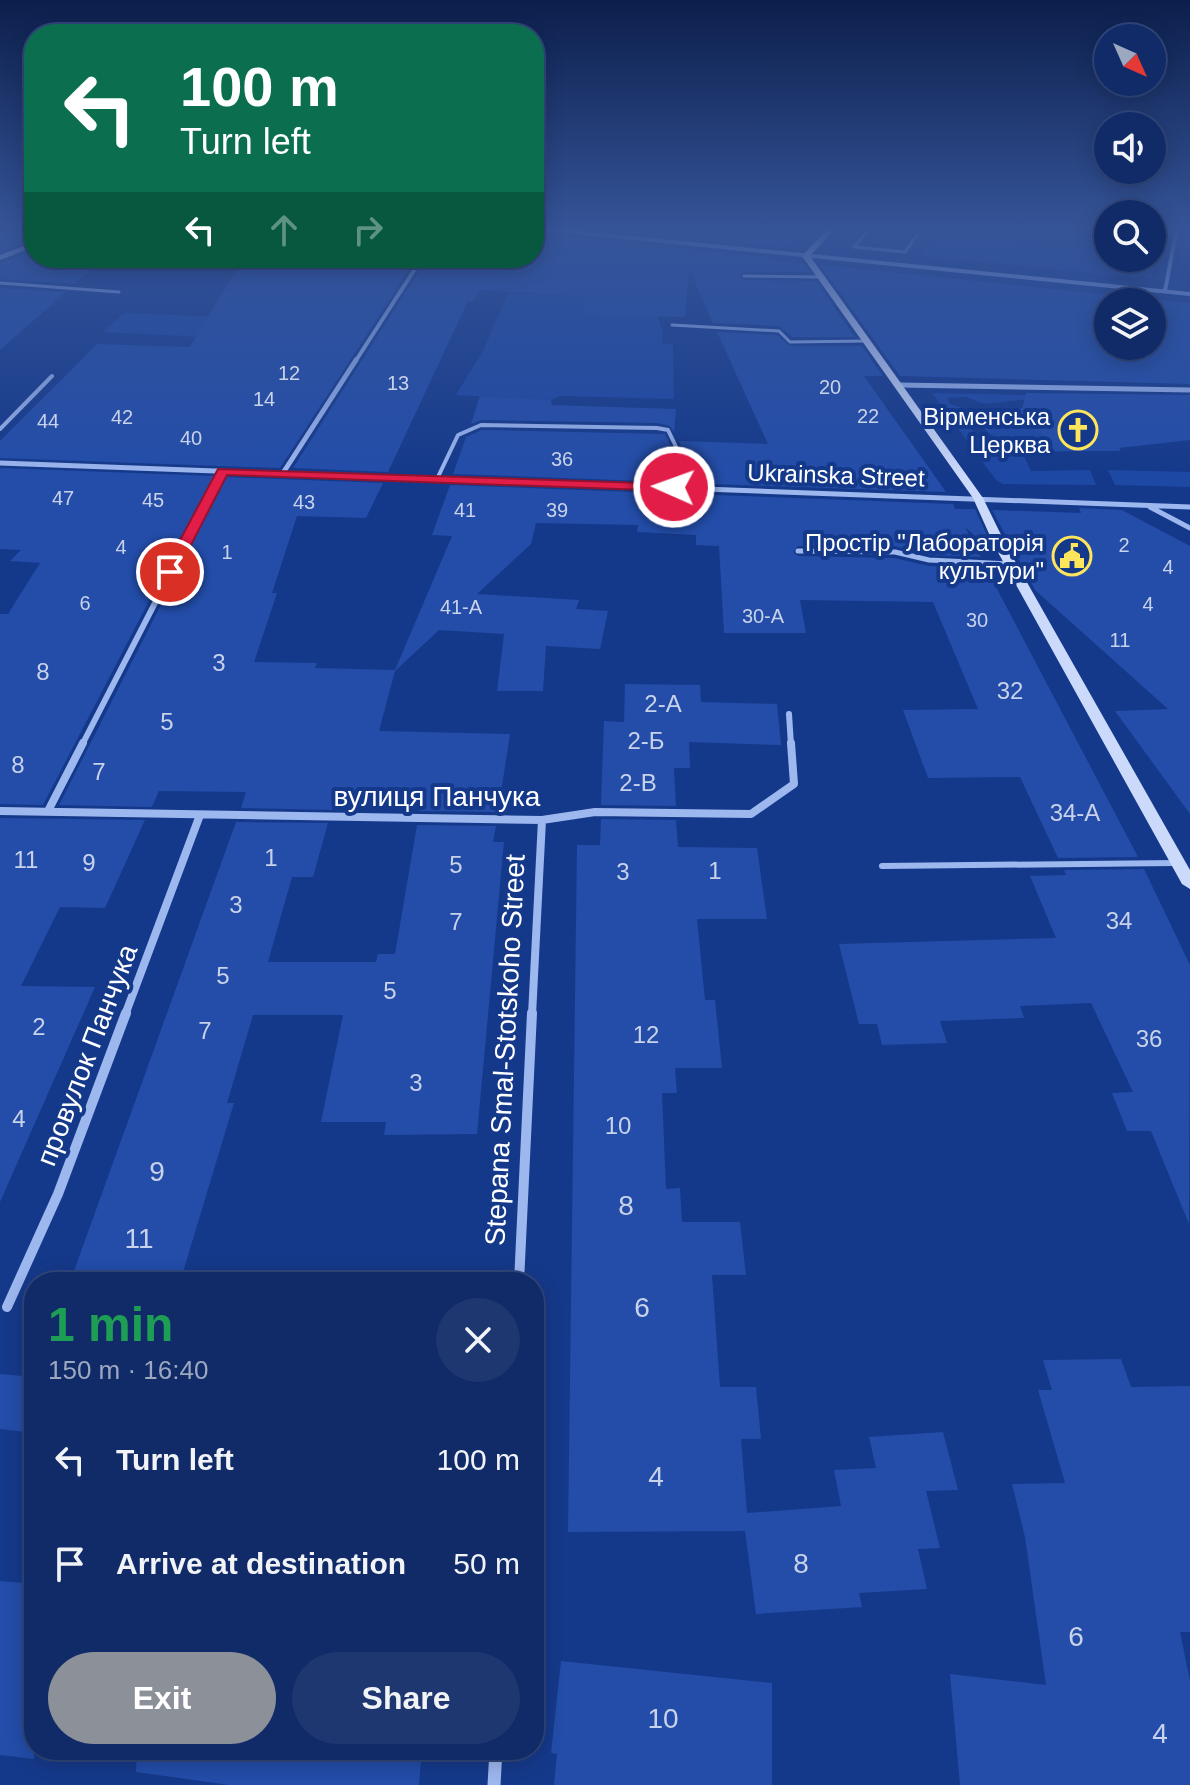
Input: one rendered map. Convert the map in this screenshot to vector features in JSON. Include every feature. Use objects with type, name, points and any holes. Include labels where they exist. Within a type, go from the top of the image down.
[{"type":"street","points":[[283,473],[388,310]]},
{"type":"street","points":[[844,310],[978,498],[1010,564],[1190,884]]},
{"type":"street","points":[[899,385],[1190,390]]},
{"type":"street","name":"Ukrainska Street","points":[[0,463],[1190,507]]},
{"type":"street","points":[[48,811],[223,471]]},
{"type":"street","points":[[1145,505],[1190,528]]},
{"type":"street","name":"вулиця Панчука","points":[[0,811],[542,820],[595,812],[751,814],[794,784],[789,714]]},
{"type":"street","name":"провулок Панчука","points":[[7,1307],[69,1165],[200,815]]},
{"type":"street","name":"Stepana Smal-Stotskoho Street","points":[[519,1272],[542,820]]},
{"type":"street","points":[[494,1785],[495,1760]]},
{"type":"lane","points":[[672,325],[779,331],[790,342],[867,341]]},
{"type":"lane","points":[[0,429],[52,376]]},
{"type":"lane","points":[[437,479],[458,435],[481,425],[657,428],[668,430],[679,453],[674,487]]},
{"type":"lane","points":[[798,551],[895,552],[929,560],[1010,564]]},
{"type":"lane","points":[[882,866],[1178,863]]},
{"type":"shaded area","points":[[501,310],[649,310],[657,315],[663,333],[662,343],[673,344],[674,399],[560,396],[551,400],[456,395],[484,349]]},
{"type":"shaded area","points":[[124,313],[223,317],[204,337],[102,332]]},
{"type":"shaded area","points":[[932,393],[1123,397],[1040,398],[984,404],[966,397],[947,398],[950,404],[972,411],[965,418],[980,439],[994,447],[1023,454],[1031,471],[1090,470],[1096,485],[1003,484],[996,480]]},
{"type":"shaded area","points":[[1046,408],[1021,418],[1020,422],[1039,430],[1049,450],[1069,452],[1034,451],[1010,446],[990,435],[982,426],[982,416],[986,411]]},
{"type":"shaded area","points":[[1108,470],[1190,472],[1190,487],[1115,485]]},
{"type":"building","points":[[0,310],[45,310],[0,350]]},
{"type":"building","points":[[212,310],[383,310],[280,468],[0,458],[0,441],[97,344],[190,347]]},
{"type":"building","points":[[394,310],[464,310],[388,472],[293,468]]},
{"type":"building","points":[[583,310],[686,310],[685,317],[582,315]]},
{"type":"building","points":[[707,310],[836,310],[855,337],[792,337],[779,326],[713,323]]},
{"type":"building","points":[[853,310],[1094,310],[1094,360],[1166,360],[1166,310],[1190,310],[1190,384],[900,376]]},
{"type":"building","points":[[717,332],[777,335],[790,346],[862,346],[883,376],[864,376],[946,492],[680,483],[684,453],[679,441],[768,444]]},
{"type":"building","points":[[1026,393],[1190,395],[1190,440],[1119,448],[1121,451],[1049,451],[1040,432],[1018,425]]},
{"type":"building","points":[[480,396],[551,400],[552,405],[676,409],[674,432],[670,426],[657,423],[481,420],[471,424]]},
{"type":"building","points":[[482,430],[665,434],[674,454],[670,482],[453,474],[466,437]]},
{"type":"building","points":[[0,468],[214,476],[43,805],[0,804],[0,614],[8,614],[40,563],[10,561],[21,550],[0,549]]},
{"type":"building","points":[[226,477],[383,483],[366,518],[297,516],[272,593],[277,593],[254,662],[317,663],[315,668],[395,670],[452,536],[432,535],[450,485],[953,504],[955,509],[975,509],[996,555],[965,527],[981,557],[930,555],[895,546],[798,546],[793,552],[798,556],[894,558],[929,566],[986,568],[1138,857],[1058,858],[1020,777],[928,778],[903,710],[978,709],[933,602],[800,600],[806,633],[724,633],[719,546],[696,545],[696,535],[637,532],[638,525],[536,523],[531,544],[477,594],[579,600],[576,609],[608,611],[600,649],[546,646],[543,691],[497,691],[504,634],[439,630],[395,671],[379,731],[510,734],[498,812],[419,811],[422,795],[337,793],[332,810],[241,808],[246,792],[159,791],[152,807],[59,805]]},
{"type":"building","points":[[1079,508],[1122,510],[1190,546],[1190,814],[1115,711],[1168,709],[1035,590],[992,510],[1081,513]]},
{"type":"building","points":[[625,684],[700,685],[701,702],[777,704],[781,745],[689,742],[690,768],[674,768],[676,806],[601,805],[604,721],[624,722]]},
{"type":"building","points":[[0,818],[145,820],[105,908],[60,907],[21,986],[95,987],[0,1202]]},
{"type":"building","points":[[601,819],[676,820],[678,847],[757,848],[767,919],[697,919],[705,1000],[715,1000],[722,1068],[675,1068],[677,1093],[662,1093],[666,1189],[680,1188],[682,1222],[740,1222],[746,1275],[712,1275],[720,1387],[756,1387],[761,1439],[741,1439],[747,1513],[841,1506],[834,1470],[876,1468],[869,1437],[943,1432],[958,1490],[926,1491],[940,1548],[918,1549],[927,1589],[859,1593],[862,1607],[756,1614],[745,1531],[568,1532],[577,845],[600,845]]},
{"type":"building","points":[[236,822],[328,823],[313,877],[292,877],[268,962],[376,962],[378,954],[395,954],[417,825],[496,826],[493,842],[504,842],[477,1134],[384,1135],[386,1122],[321,1122],[343,1015],[253,1015],[227,1103],[234,1103],[183,1272],[74,1272]]},
{"type":"building","points":[[1144,869],[1190,965],[1189,1224],[1151,1131],[1127,1131],[1112,1093],[1133,1092],[1091,1003],[1020,1006],[1024,1018],[940,1021],[947,1043],[882,1045],[877,1024],[859,1024],[839,944],[1056,938],[1030,876],[1066,875],[1064,870]]},
{"type":"building","points":[[1121,1359],[1131,1387],[1190,1386],[1190,1632],[1180,1632],[1190,1681],[1190,1785],[960,1785],[950,1674],[1046,1685],[1025,1537],[1012,1484],[1065,1483],[1038,1390],[1052,1390],[1043,1360]]},
{"type":"building","points":[[0,1374],[24,1376],[24,1432],[0,1429]]},
{"type":"building","points":[[0,1581],[24,1583],[24,1758],[0,1755]]},
{"type":"building","points":[[561,1661],[772,1683],[772,1785],[554,1785],[557,1754],[551,1753]]},
{"type":"building","points":[[137,1760],[421,1760],[419,1785],[229,1785],[136,1772]]},
{"type":"place","name":"Вірменська Церква","points":[[1078,430]]},
{"type":"place","name":"Простір \"Лабораторія культури\"","points":[[1072,556]]},
{"type":"route","points":[[170,572],[223,471],[674,487]]}]
